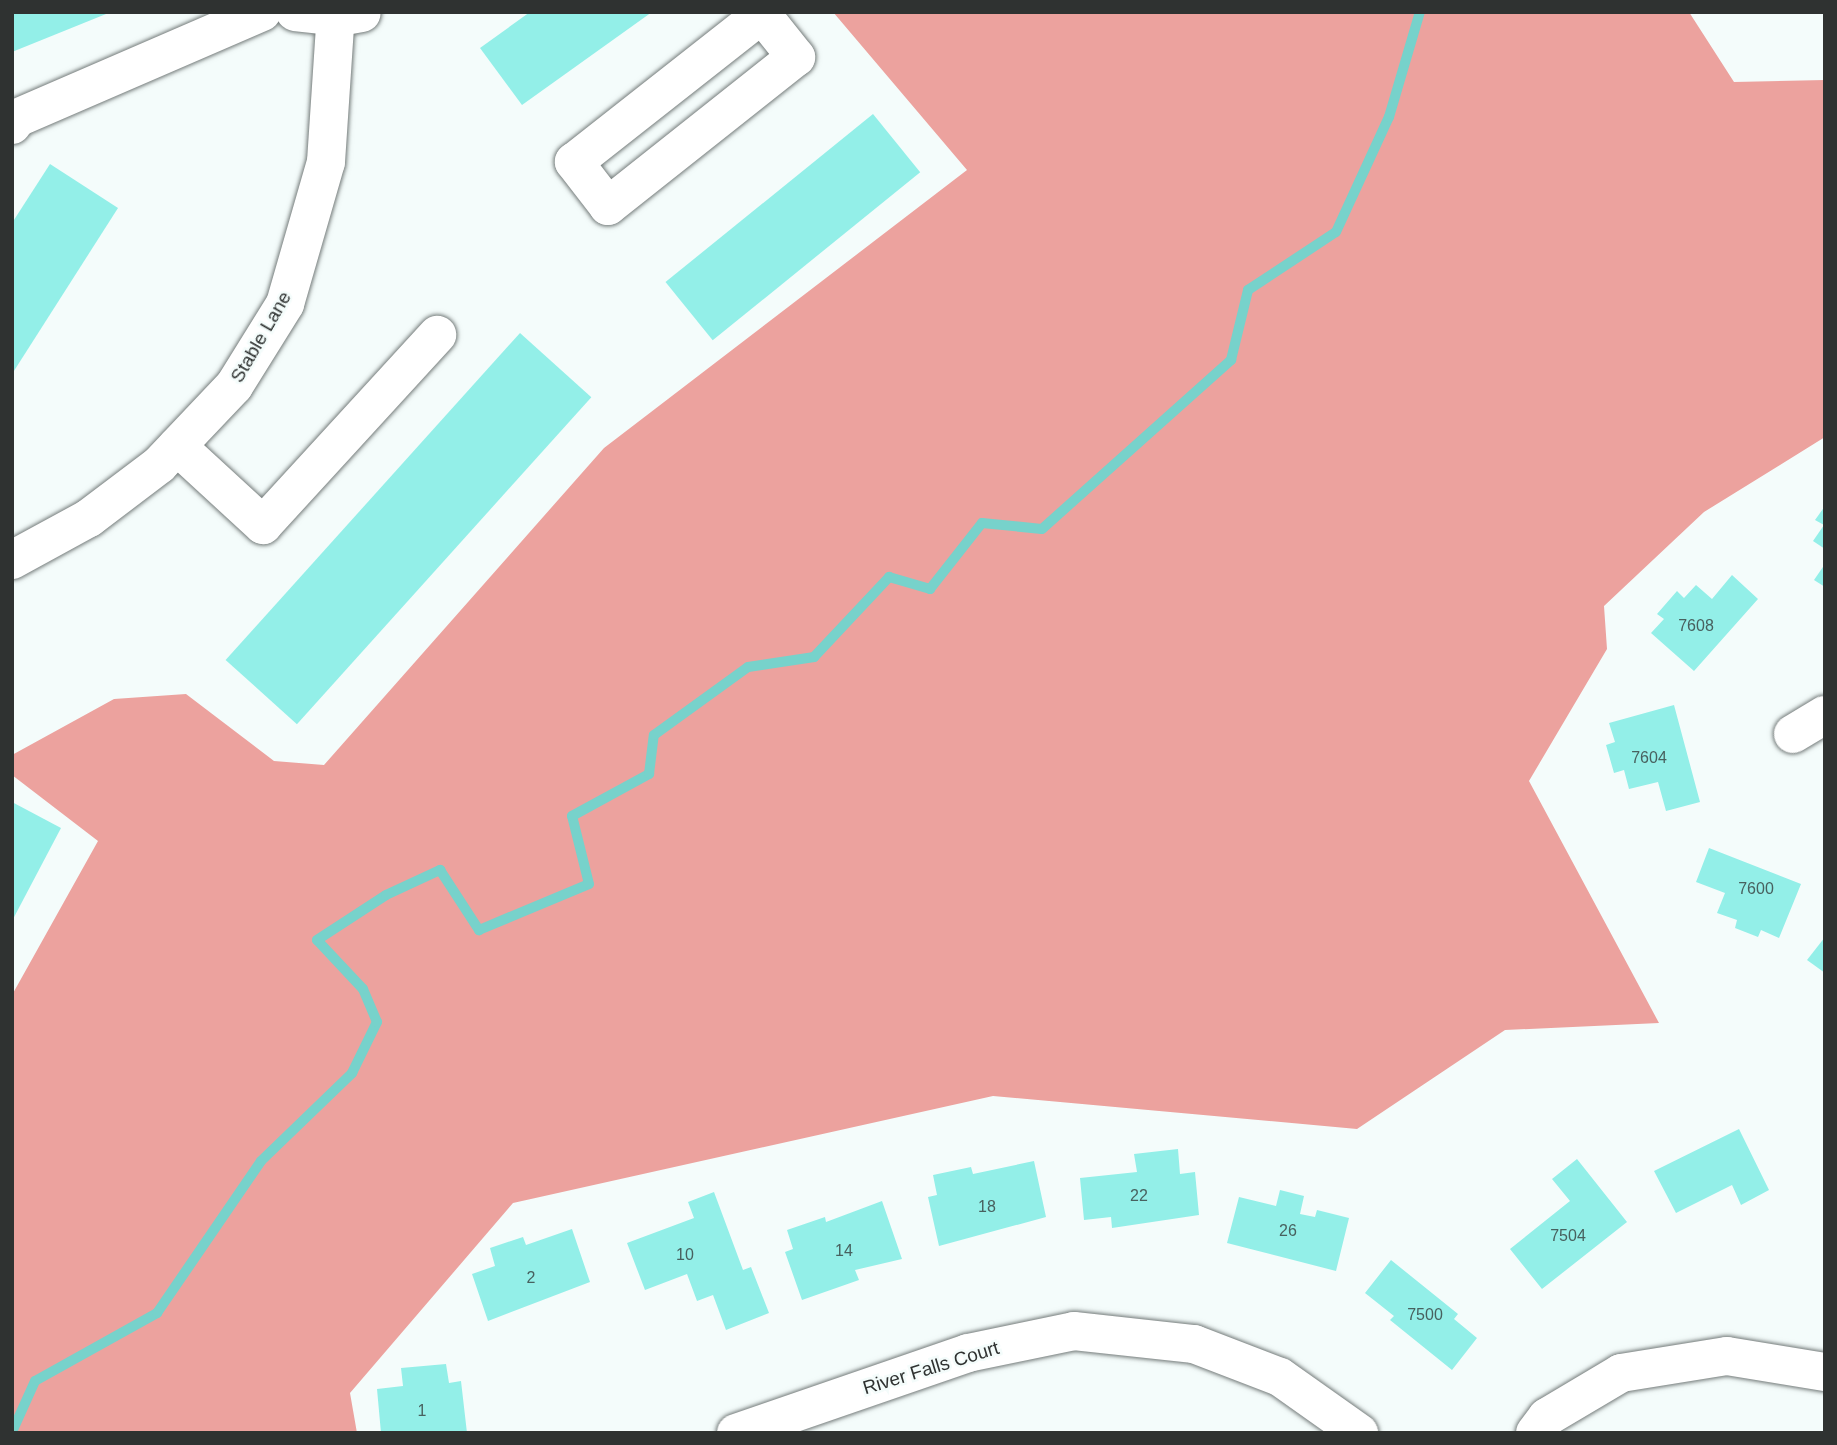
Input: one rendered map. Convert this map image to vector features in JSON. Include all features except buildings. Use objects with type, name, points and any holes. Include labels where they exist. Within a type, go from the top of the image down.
[{"type":"street","points":[[12,125],[18,118],[262,12]]},
{"type":"street","points":[[295,12],[347,14]]},
{"type":"street","points":[[761,13],[796,57],[608,206],[574,162],[761,13]]},
{"type":"street","name":"Stable Lane","points":[[12,560],[89,517],[177,446],[234,386],[285,304],[326,162],[347,14]]},
{"type":"street","points":[[177,446],[263,525],[437,335]]},
{"type":"street","name":"River Falls Court","points":[[736,1433],[968,1353],[1074,1332],[1194,1345],[1279,1377],[1359,1433]]},
{"type":"street","points":[[1535,1433],[1547,1417],[1621,1373],[1727,1356],[1825,1372]]},
{"type":"shaded area","points":[[833,12],[1689,12],[1734,82],[1825,80],[1825,437],[1704,512],[1604,606],[1607,649],[1529,781],[1659,1023],[1505,1030],[1357,1129],[993,1096],[513,1203],[350,1393],[357,1433],[12,1433],[12,995],[98,841],[12,775],[12,755],[114,699],[186,694],[274,761],[324,765],[604,448],[967,170]]},
{"type":"waterway","points":[[12,1432],[35,1381],[157,1313],[261,1161],[352,1073],[377,1022],[363,989],[317,940],[386,895],[440,870],[479,930],[589,884],[572,816],[649,774],[654,735],[748,667],[814,657],[889,577],[930,589],[982,523],[1042,529],[1231,360],[1248,290],[1336,232],[1389,117],[1420,12]]}]
